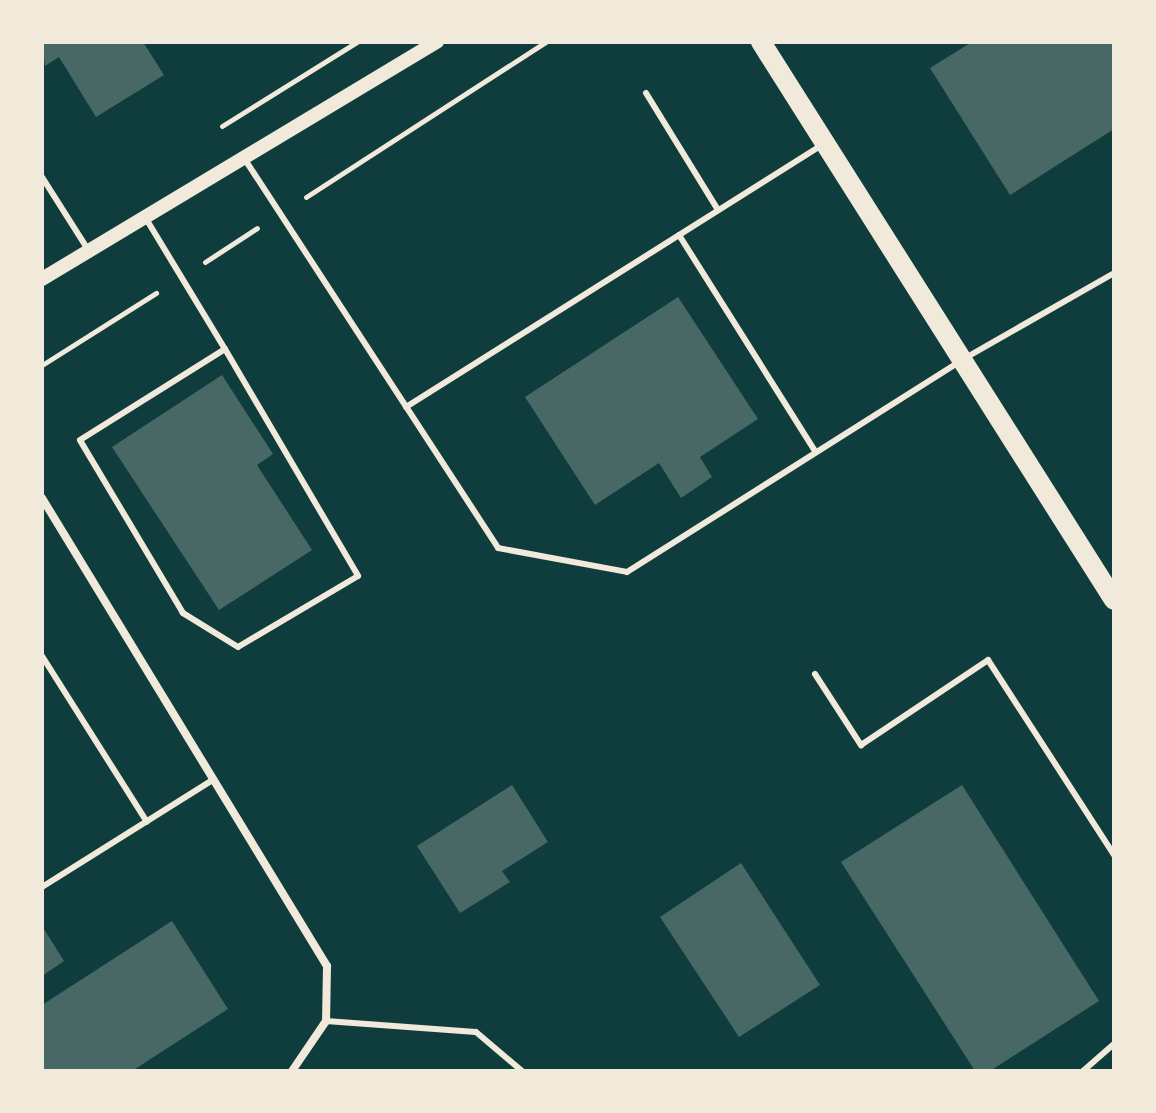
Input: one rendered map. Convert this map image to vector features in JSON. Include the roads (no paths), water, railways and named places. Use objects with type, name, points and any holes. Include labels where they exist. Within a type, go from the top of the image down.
[{"type":"main road","points":[[761,42],[1114,600]]},
{"type":"street","points":[[42,279],[437,42]]},
{"type":"street","points":[[42,498],[45,508],[327,966],[326,1021],[292,1071]]},
{"type":"lane","points":[[646,93],[718,210]]},
{"type":"lane","points":[[406,407],[825,143]]},
{"type":"lane","points":[[244,158],[498,548],[627,572],[962,360],[1114,273]]},
{"type":"lane","points":[[42,177],[89,251]]},
{"type":"lane","points":[[145,217],[225,349],[358,576],[238,647],[183,613],[80,440],[225,349]]},
{"type":"lane","points":[[679,235],[815,451]]},
{"type":"lane","points":[[42,656],[147,822]]},
{"type":"lane","points":[[815,674],[861,745],[988,660],[1114,855]]},
{"type":"lane","points":[[42,887],[214,779]]},
{"type":"lane","points":[[326,1021],[476,1032],[522,1071]]},
{"type":"lane","points":[[1083,1071],[1114,1044]]}]
